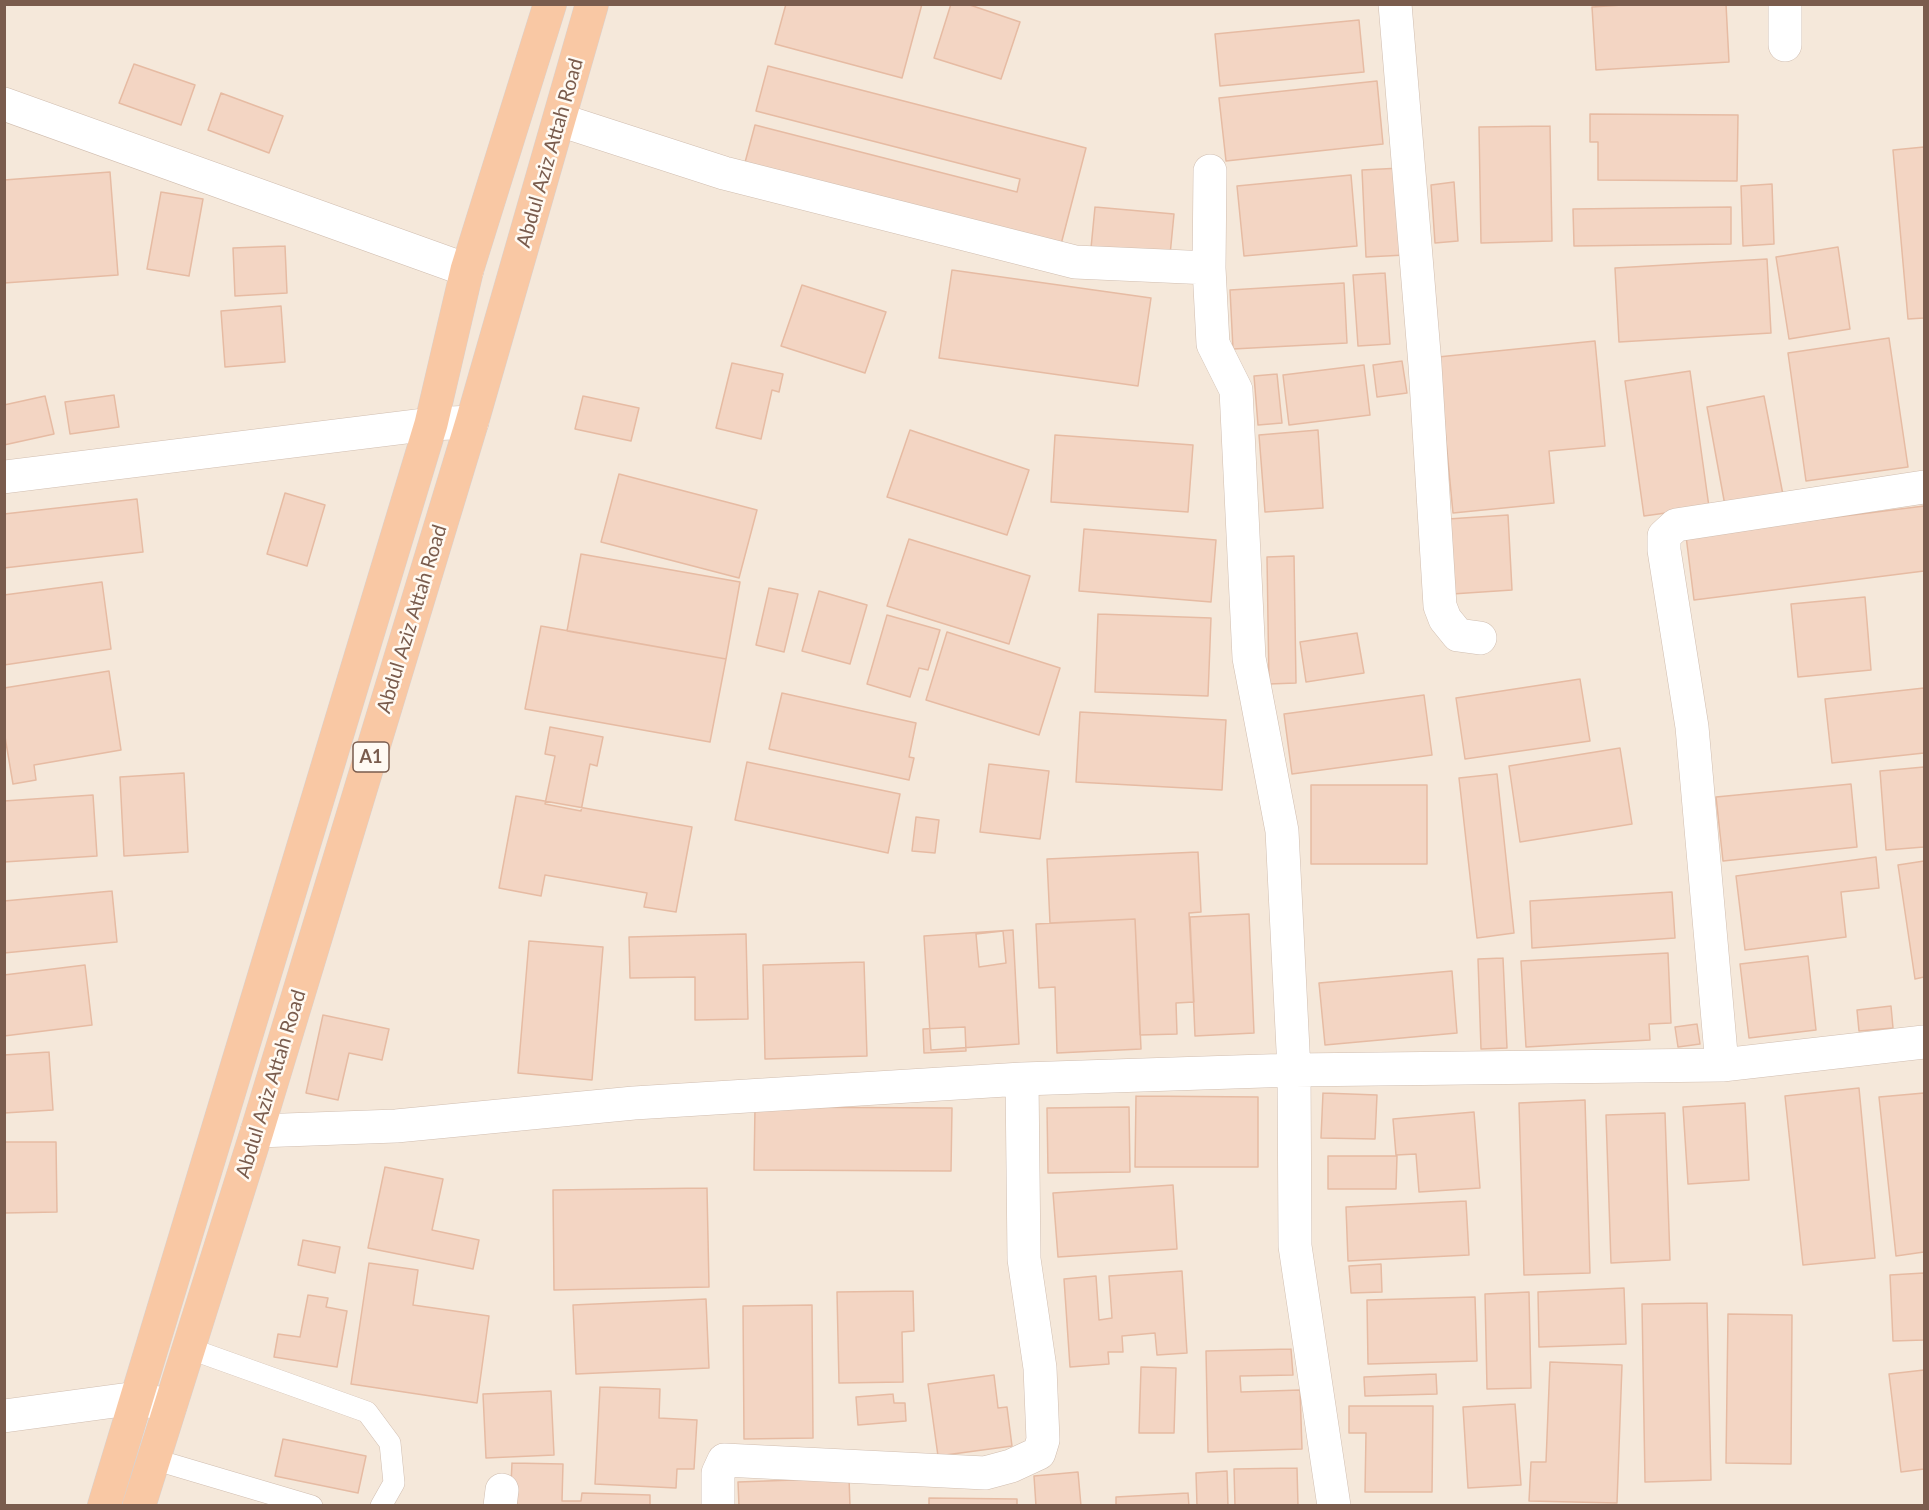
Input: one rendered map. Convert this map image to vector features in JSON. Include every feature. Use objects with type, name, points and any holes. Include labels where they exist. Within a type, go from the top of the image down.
[{"type":"highway","name":"Abdul Aziz Attah Road","points":[[104,1506],[431,424],[467,270],[550,4]]},
{"type":"highway","name":"Abdul Aziz Attah Road","points":[[139,1506],[257,1131],[472,422],[592,4]]},
{"type":"street","points":[[1395,4],[1425,365],[1440,606],[1445,619],[1458,635],[1480,638]]},
{"type":"street","points":[[1785,4],[1785,45]]},
{"type":"street","points":[[4,104],[467,270]]},
{"type":"street","points":[[560,120],[724,173],[1075,262],[1209,268]]},
{"type":"street","points":[[1210,171],[1209,268],[1213,344],[1236,390],[1249,658],[1282,831],[1294,1070],[1295,1246],[1334,1506]]},
{"type":"street","points":[[4,477],[431,424],[472,422]]},
{"type":"street","points":[[1722,1065],[1692,727],[1664,550],[1664,536],[1676,525],[1924,487]]},
{"type":"street","points":[[257,1131],[396,1126],[634,1103],[1022,1079],[1294,1070],[1722,1065],[1924,1042]]},
{"type":"street","points":[[718,1506],[718,1473],[724,1460],[985,1473],[1011,1466],[1039,1453],[1043,1440],[1040,1368],[1024,1259],[1022,1079]]},
{"type":"street","points":[[4,1416],[137,1398],[170,1406]]},
{"type":"lane","points":[[188,1348],[367,1412],[390,1443],[394,1484],[381,1506]]},
{"type":"lane","points":[[153,1460],[312,1506]]},
{"type":"shaded area","points":[[5,5],[1924,5],[1924,1505],[5,1505]]},
{"type":"building","points":[[786,4],[922,4],[902,78],[775,44]]},
{"type":"building","points":[[951,4],[967,4],[1020,22],[1001,79],[934,58]]},
{"type":"building","points":[[1638,4],[1726,4],[1729,62],[1596,70],[1592,7]]},
{"type":"building","points":[[1359,20],[1364,72],[1220,86],[1215,34]]},
{"type":"building","points":[[134,64],[195,85],[181,125],[119,103]]},
{"type":"building","points":[[768,66],[1086,148],[1059,252],[743,170],[755,125],[1017,192],[1020,179],[756,111]]},
{"type":"building","points":[[1377,81],[1383,144],[1226,161],[1219,98]]},
{"type":"building","points":[[221,93],[283,116],[269,153],[208,130]]},
{"type":"building","points":[[1590,114],[1738,115],[1737,181],[1598,180],[1598,142],[1590,142]]},
{"type":"building","points":[[1550,126],[1552,241],[1481,243],[1479,127]]},
{"type":"building","points":[[1924,147],[1924,318],[1908,319],[1893,150]]},
{"type":"building","points":[[1401,168],[1405,255],[1366,257],[1362,170]]},
{"type":"building","points":[[110,172],[118,275],[4,283],[4,180]]},
{"type":"building","points":[[1351,175],[1357,246],[1244,256],[1237,186]]},
{"type":"building","points":[[1454,182],[1458,241],[1435,243],[1431,185]]},
{"type":"building","points":[[1772,184],[1774,244],[1743,246],[1741,186]]},
{"type":"building","points":[[161,192],[203,199],[189,276],[147,269]]},
{"type":"building","points":[[1095,207],[1174,214],[1170,255],[1091,248]]},
{"type":"building","points":[[1731,207],[1731,244],[1574,246],[1573,209]]},
{"type":"building","points":[[285,246],[287,293],[235,296],[233,248]]},
{"type":"building","points":[[1838,247],[1850,329],[1789,339],[1776,257]]},
{"type":"building","points":[[1767,259],[1771,333],[1619,342],[1615,268]]},
{"type":"building","points":[[952,270],[1151,298],[1138,386],[939,358]]},
{"type":"building","points":[[1385,273],[1390,344],[1358,346],[1353,275]]},
{"type":"building","points":[[1344,283],[1347,343],[1233,349],[1230,290]]},
{"type":"building","points":[[802,285],[886,312],[865,373],[781,346]]},
{"type":"building","points":[[281,306],[285,362],[225,367],[221,311]]},
{"type":"building","points":[[1889,338],[1908,467],[1806,481],[1788,353]]},
{"type":"building","points":[[1595,341],[1605,446],[1549,451],[1554,503],[1453,513],[1438,357]]},
{"type":"building","points":[[1402,361],[1407,393],[1377,397],[1373,365]]},
{"type":"building","points":[[732,363],[783,374],[779,392],[772,390],[761,439],[716,428]]},
{"type":"building","points":[[1364,365],[1370,415],[1289,425],[1283,375]]},
{"type":"building","points":[[1690,371],[1709,507],[1644,516],[1625,381]]},
{"type":"building","points":[[1277,374],[1282,423],[1258,425],[1254,376]]},
{"type":"building","points":[[114,395],[119,427],[70,434],[65,402]]},
{"type":"building","points":[[45,396],[54,434],[4,445],[4,405]]},
{"type":"building","points":[[583,396],[639,408],[631,441],[575,429]]},
{"type":"building","points":[[1764,396],[1784,500],[1726,511],[1707,407]]},
{"type":"building","points":[[910,430],[1029,470],[1007,535],[887,497]]},
{"type":"building","points":[[1318,430],[1323,508],[1265,512],[1259,435]]},
{"type":"building","points":[[1055,435],[1193,445],[1188,512],[1051,502]]},
{"type":"building","points":[[619,474],[757,510],[739,578],[601,542]]},
{"type":"building","points":[[285,493],[325,505],[307,566],[267,554]]},
{"type":"building","points":[[137,499],[143,552],[4,568],[4,514]]},
{"type":"building","points":[[1924,506],[1924,571],[1694,600],[1686,536]]},
{"type":"building","points":[[1508,515],[1512,590],[1452,594],[1448,519]]},
{"type":"building","points":[[1084,529],[1216,540],[1211,602],[1079,591]]},
{"type":"building","points":[[909,539],[1030,576],[1009,644],[887,606]]},
{"type":"building","points":[[581,554],[740,582],[726,659],[567,631]]},
{"type":"building","points":[[1294,556],[1296,683],[1269,684],[1267,557]]},
{"type":"building","points":[[102,582],[111,649],[4,665],[4,595]]},
{"type":"building","points":[[769,588],[798,594],[784,652],[756,645]]},
{"type":"building","points":[[819,591],[867,605],[850,664],[802,651]]},
{"type":"building","points":[[1865,597],[1871,670],[1798,677],[1791,604]]},
{"type":"building","points":[[1098,614],[1211,618],[1208,696],[1095,692]]},
{"type":"building","points":[[887,615],[940,630],[928,670],[919,668],[910,697],[867,684]]},
{"type":"building","points":[[541,626],[726,659],[710,742],[525,709]]},
{"type":"building","points":[[947,632],[1060,668],[1039,735],[926,700]]},
{"type":"building","points":[[1357,633],[1364,673],[1306,682],[1300,642]]},
{"type":"building","points":[[109,671],[121,750],[34,765],[36,780],[13,784],[4,731],[4,688]]},
{"type":"building","points":[[1580,679],[1590,741],[1465,759],[1456,698]]},
{"type":"building","points":[[1924,688],[1924,753],[1832,763],[1825,699]]},
{"type":"building","points":[[782,693],[916,723],[909,757],[914,758],[909,780],[769,749]]},
{"type":"building","points":[[1424,695],[1432,755],[1292,774],[1284,714]]},
{"type":"building","points":[[1080,712],[1226,720],[1222,790],[1076,782]]},
{"type":"building","points":[[550,727],[603,737],[597,766],[590,764],[581,811],[545,804],[555,756],[545,754]]},
{"type":"building","points":[[1620,748],[1632,824],[1520,842],[1509,766]]},
{"type":"building","points":[[747,762],[900,794],[888,853],[735,820]]},
{"type":"building","points":[[989,764],[1049,771],[1040,839],[980,832]]},
{"type":"building","points":[[1924,767],[1924,847],[1886,850],[1880,771]]},
{"type":"building","points":[[184,773],[188,852],[124,856],[120,777]]},
{"type":"building","points":[[1497,774],[1514,933],[1477,938],[1459,778]]},
{"type":"building","points":[[1851,784],[1857,847],[1723,861],[1716,797]]},
{"type":"building","points":[[1311,785],[1427,785],[1427,864],[1311,864]]},
{"type":"building","points":[[93,795],[97,856],[4,862],[4,801]]},
{"type":"building","points":[[516,796],[692,827],[676,912],[644,907],[647,893],[545,875],[541,896],[499,888]]},
{"type":"building","points":[[916,817],[939,820],[935,853],[912,851]]},
{"type":"building","points":[[1198,852],[1201,912],[1189,913],[1194,1002],[1176,1003],[1177,1034],[1140,1035],[1135,919],[1050,923],[1047,859]]},
{"type":"building","points":[[1876,857],[1879,888],[1841,892],[1846,937],[1745,950],[1736,876]]},
{"type":"building","points":[[1924,861],[1924,977],[1915,979],[1898,865]]},
{"type":"building","points":[[112,891],[117,942],[4,953],[4,901]]},
{"type":"building","points":[[1672,892],[1675,938],[1532,948],[1530,901]]},
{"type":"building","points":[[1249,914],[1254,1033],[1195,1036],[1190,917]]},
{"type":"building","points":[[1135,919],[1141,1049],[1057,1053],[1055,987],[1039,988],[1036,924]]},
{"type":"building","points":[[1013,930],[1019,1044],[931,1050],[924,936]]},
{"type":"building","points":[[1003,931],[1006,963],[979,967],[976,934]]},
{"type":"building","points":[[746,934],[748,1019],[695,1020],[695,977],[630,978],[629,937]]},
{"type":"building","points":[[529,941],[603,947],[592,1080],[518,1073]]},
{"type":"building","points":[[1668,953],[1671,1023],[1649,1024],[1650,1040],[1526,1047],[1521,961]]},
{"type":"building","points":[[1808,956],[1816,1030],[1749,1038],[1740,964]]},
{"type":"building","points":[[1503,958],[1507,1048],[1481,1049],[1478,959]]},
{"type":"building","points":[[864,962],[867,1056],[765,1059],[763,965]]},
{"type":"building","points":[[85,965],[92,1025],[4,1036],[4,975]]},
{"type":"building","points":[[1452,971],[1457,1033],[1325,1045],[1319,983]]},
{"type":"building","points":[[1891,1006],[1893,1028],[1859,1031],[1857,1010]]},
{"type":"building","points":[[323,1015],[389,1029],[382,1060],[349,1053],[338,1100],[306,1093]]},
{"type":"building","points":[[1697,1024],[1700,1044],[1678,1047],[1675,1027]]},
{"type":"building","points":[[965,1027],[966,1051],[924,1053],[923,1029]]},
{"type":"building","points":[[49,1052],[53,1110],[4,1113],[4,1055]]},
{"type":"building","points":[[1859,1088],[1875,1258],[1803,1265],[1785,1096]]},
{"type":"building","points":[[1323,1093],[1377,1095],[1375,1139],[1321,1138]]},
{"type":"building","points":[[1924,1093],[1924,1252],[1896,1256],[1879,1097]]},
{"type":"building","points":[[1136,1096],[1258,1097],[1258,1167],[1135,1167]]},
{"type":"building","points":[[1585,1100],[1590,1273],[1524,1275],[1519,1103]]},
{"type":"building","points":[[1745,1103],[1749,1180],[1688,1184],[1683,1107]]},
{"type":"building","points":[[755,1107],[952,1108],[951,1171],[754,1170]]},
{"type":"building","points":[[1129,1107],[1130,1172],[1048,1173],[1047,1108]]},
{"type":"building","points":[[1474,1112],[1480,1188],[1419,1192],[1416,1154],[1396,1155],[1393,1119]]},
{"type":"building","points":[[1665,1113],[1670,1260],[1611,1263],[1606,1115]]},
{"type":"building","points":[[4,1142],[56,1142],[57,1212],[4,1213]]},
{"type":"building","points":[[1328,1156],[1397,1156],[1396,1189],[1328,1189]]},
{"type":"building","points":[[385,1167],[443,1179],[432,1230],[479,1240],[473,1269],[368,1248]]},
{"type":"building","points":[[1173,1185],[1177,1249],[1058,1257],[1053,1193]]},
{"type":"building","points":[[707,1188],[709,1287],[554,1290],[553,1190]]},
{"type":"building","points":[[1466,1201],[1469,1255],[1348,1261],[1346,1207]]},
{"type":"building","points":[[303,1240],[340,1247],[335,1273],[298,1265]]},
{"type":"building","points":[[369,1263],[418,1270],[413,1305],[489,1316],[477,1403],[351,1384]]},
{"type":"building","points":[[1381,1264],[1382,1292],[1351,1293],[1349,1266]]},
{"type":"building","points":[[1182,1271],[1187,1353],[1157,1355],[1155,1333],[1122,1336],[1123,1352],[1108,1352],[1109,1364],[1070,1367],[1064,1279],[1096,1276],[1099,1320],[1112,1318],[1109,1276]]},
{"type":"building","points":[[1924,1273],[1924,1340],[1893,1341],[1890,1275]]},
{"type":"building","points":[[1624,1288],[1626,1344],[1539,1347],[1538,1292]]},
{"type":"building","points":[[913,1291],[914,1331],[902,1332],[903,1382],[839,1383],[837,1292]]},
{"type":"building","points":[[1529,1292],[1531,1388],[1487,1389],[1485,1294]]},
{"type":"building","points":[[308,1295],[328,1298],[326,1307],[347,1311],[337,1367],[274,1357],[278,1334],[300,1337]]},
{"type":"building","points":[[1475,1297],[1477,1361],[1368,1364],[1367,1300]]},
{"type":"building","points":[[706,1299],[709,1368],[576,1374],[573,1305]]},
{"type":"building","points":[[1707,1303],[1711,1480],[1645,1482],[1642,1304]]},
{"type":"building","points":[[812,1305],[813,1438],[744,1439],[743,1306]]},
{"type":"building","points":[[1728,1314],[1792,1315],[1791,1464],[1726,1463]]},
{"type":"building","points":[[1291,1349],[1293,1375],[1240,1376],[1241,1392],[1300,1390],[1302,1449],[1208,1452],[1206,1351]]},
{"type":"building","points":[[1550,1362],[1622,1365],[1617,1503],[1529,1501],[1531,1462],[1546,1462]]},
{"type":"building","points":[[1141,1367],[1176,1368],[1174,1433],[1139,1433]]},
{"type":"building","points":[[1924,1370],[1924,1469],[1901,1472],[1889,1374]]},
{"type":"building","points":[[1436,1374],[1437,1394],[1365,1396],[1364,1377]]},
{"type":"building","points":[[994,1375],[998,1408],[1007,1407],[1012,1446],[938,1456],[928,1384]]},
{"type":"building","points":[[600,1387],[660,1389],[659,1418],[697,1420],[694,1469],[677,1469],[676,1488],[595,1484]]},
{"type":"building","points":[[551,1391],[554,1455],[486,1458],[483,1394]]},
{"type":"building","points":[[893,1394],[894,1403],[905,1403],[906,1421],[858,1425],[856,1397]]},
{"type":"building","points":[[1515,1404],[1521,1485],[1468,1488],[1463,1407]]},
{"type":"building","points":[[1349,1406],[1433,1406],[1432,1492],[1365,1492],[1366,1433],[1349,1433]]},
{"type":"building","points":[[283,1439],[366,1456],[358,1493],[275,1476]]},
{"type":"building","points":[[512,1463],[563,1464],[562,1501],[581,1501],[582,1493],[650,1495],[650,1506],[510,1506]]},
{"type":"building","points":[[1297,1468],[1298,1506],[1235,1506],[1234,1469]]},
{"type":"building","points":[[1227,1471],[1228,1506],[1197,1506],[1196,1473]]},
{"type":"building","points":[[1078,1472],[1081,1506],[1036,1506],[1034,1476]]},
{"type":"building","points":[[849,1478],[850,1506],[739,1506],[738,1482]]},
{"type":"building","points":[[1188,1493],[1189,1506],[1116,1506],[1116,1497]]},
{"type":"building","points":[[929,1498],[1017,1499],[1017,1506],[929,1506]]}]
